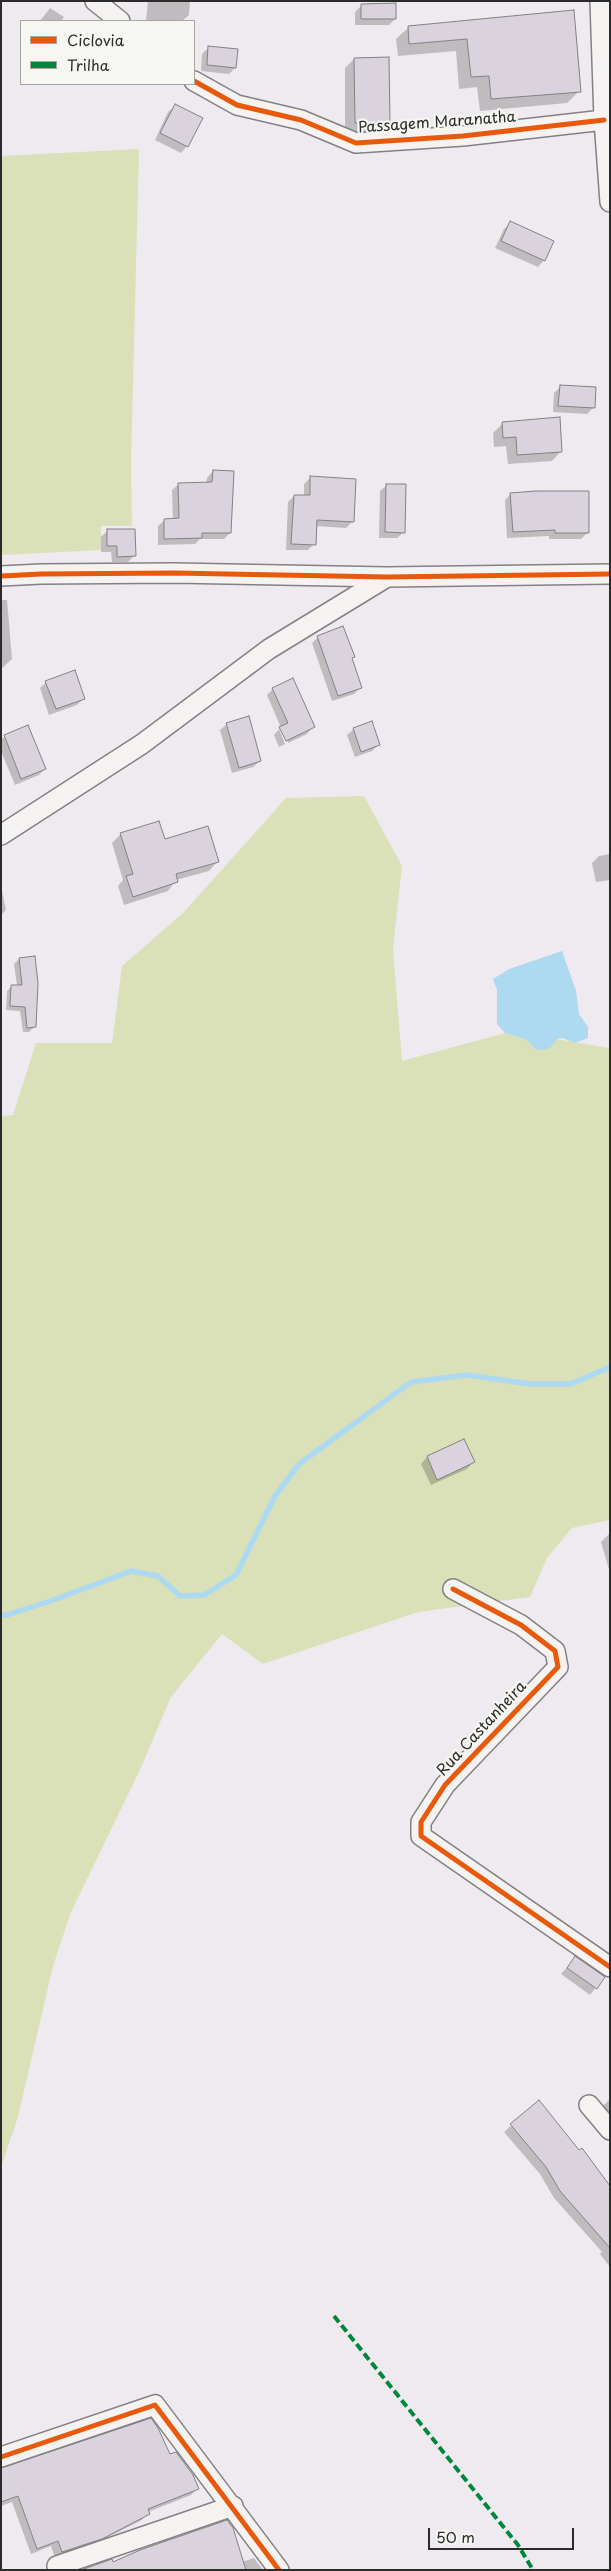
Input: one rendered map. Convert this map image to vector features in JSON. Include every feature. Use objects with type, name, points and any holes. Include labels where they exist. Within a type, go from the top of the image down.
[{"type":"street","points":[[95,1],[119,20]]},
{"type":"street","points":[[600,1],[604,120],[610,202]]},
{"type":"street","name":"Passagem Maranatha","points":[[195,82],[237,105],[300,120],[356,143],[463,136],[604,120]]},
{"type":"street","points":[[1,576],[174,573],[387,577],[610,574]]},
{"type":"street","points":[[1,835],[142,744],[269,649],[387,577]]},
{"type":"street","name":"Rua Castanheira","points":[[453,1589],[521,1626],[555,1651],[558,1667],[445,1786],[421,1822],[421,1836],[610,1967]]},
{"type":"street","points":[[589,2105],[610,2130]]},
{"type":"street","points":[[1,2457],[155,2405],[233,2506],[279,2570]]},
{"type":"street","points":[[57,2566],[233,2506]]},
{"type":"green space","points":[[139,149],[131,464],[132,526],[101,526],[101,550],[1,555],[1,156]]},
{"type":"green space","points":[[364,796],[402,866],[393,949],[402,1061],[505,1033],[527,1040],[556,1039],[610,1048],[610,1520],[572,1528],[547,1558],[530,1597],[418,1612],[263,1664],[222,1634],[171,1697],[139,1772],[71,1912],[53,1966],[18,2117],[1,2167],[1,1116],[13,1115],[36,1043],[112,1043],[122,966],[183,913],[286,798]]},
{"type":"water","points":[[562,951],[576,991],[579,1014],[588,1027],[588,1038],[575,1043],[562,1038],[557,1039],[549,1049],[536,1050],[527,1040],[505,1033],[497,1024],[497,990],[493,979],[509,969]]},
{"type":"building","points":[[396,3],[396,19],[361,19],[361,4]]},
{"type":"building","points":[[574,10],[581,92],[491,99],[489,76],[471,77],[467,39],[409,44],[408,26]]},
{"type":"building","points":[[208,46],[238,49],[236,68],[207,65]]},
{"type":"building","points":[[389,57],[390,123],[355,123],[354,58]]},
{"type":"building","points":[[175,104],[203,118],[188,147],[160,133]]},
{"type":"building","points":[[510,221],[554,241],[545,261],[501,241]]},
{"type":"building","points":[[560,385],[596,387],[595,408],[558,406]]},
{"type":"building","points":[[560,417],[562,452],[517,455],[516,437],[503,438],[502,422]]},
{"type":"building","points":[[213,470],[234,471],[231,533],[202,533],[202,538],[164,539],[164,519],[179,518],[178,483],[212,482]]},
{"type":"building","points":[[310,476],[356,479],[354,522],[317,520],[316,545],[291,544],[294,495],[310,495]]},
{"type":"building","points":[[386,484],[406,484],[405,533],[385,532]]},
{"type":"building","points":[[589,491],[589,533],[555,533],[555,530],[513,532],[510,493]]},
{"type":"building","points":[[107,529],[135,529],[136,556],[117,557],[117,546],[107,546]]},
{"type":"building","points":[[343,626],[355,657],[352,658],[362,688],[338,696],[317,636]]},
{"type":"building","points":[[75,670],[85,699],[56,709],[45,681]]},
{"type":"building","points":[[293,678],[315,727],[286,741],[279,727],[288,723],[272,688]]},
{"type":"building","points":[[249,716],[261,761],[239,768],[226,723]]},
{"type":"building","points":[[372,721],[380,745],[361,752],[353,728]]},
{"type":"building","points":[[28,725],[46,769],[21,779],[4,735]]},
{"type":"building","points":[[159,821],[165,839],[208,826],[219,862],[176,874],[178,882],[133,897],[126,876],[133,874],[120,833]]},
{"type":"building","points":[[35,956],[38,983],[36,1027],[27,1028],[25,1007],[10,1006],[11,985],[22,985],[19,958]]},
{"type":"building","points":[[464,1439],[475,1462],[437,1480],[427,1456]]},
{"type":"building","points":[[575,1956],[605,1977],[597,1989],[567,1968]]},
{"type":"building","points":[[539,2100],[579,2150],[582,2148],[610,2186],[610,2248],[560,2191],[546,2167],[510,2124]]},
{"type":"building","points":[[151,2418],[158,2428],[170,2454],[176,2452],[193,2475],[199,2489],[148,2509],[150,2514],[102,2539],[62,2552],[58,2541],[37,2549],[18,2496],[1,2502],[1,2468]]},
{"type":"building","points":[[227,2520],[233,2528],[246,2570],[81,2570],[112,2559],[113,2562],[140,2550]]},
{"type":"waterway","points":[[1,1615],[7,1615],[59,1598],[131,1571],[158,1576],[180,1596],[204,1595],[236,1575],[275,1496],[299,1464],[411,1382],[467,1375],[530,1384],[571,1384],[610,1367]]},
{"type":"marked path","points":[[334,2316],[518,2545],[533,2570]]},
{"type":"cycle path","points":[[195,82],[237,105],[301,120],[356,143],[463,136],[604,120]]},
{"type":"cycle path","points":[[1,576],[174,573],[387,577],[610,574]]},
{"type":"cycle path","points":[[453,1589],[521,1625],[555,1651],[558,1667],[445,1785],[421,1822],[421,1836],[610,1967]]},
{"type":"cycle path","points":[[1,2457],[155,2405],[279,2570]]}]
